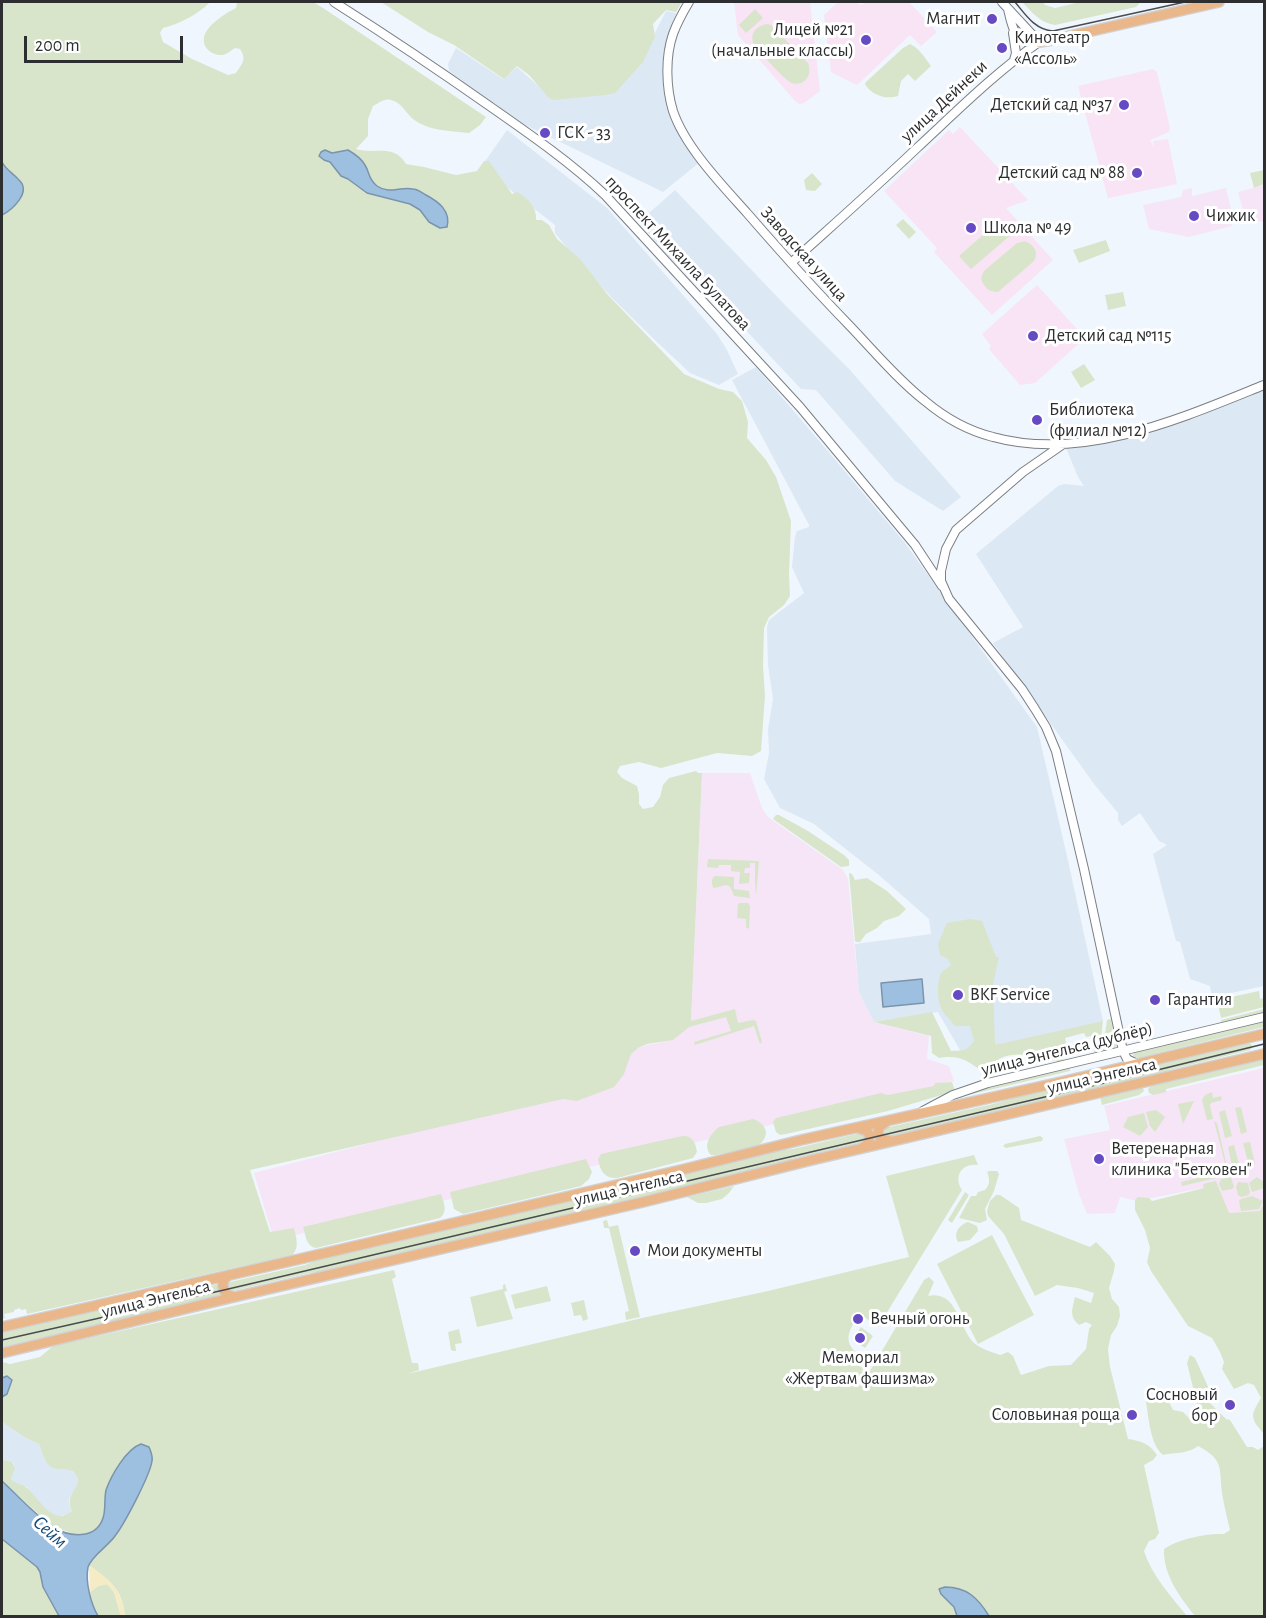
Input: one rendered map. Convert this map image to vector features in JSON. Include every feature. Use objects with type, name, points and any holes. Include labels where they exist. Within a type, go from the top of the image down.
[{"type":"main road","name":"улица Дейнеки","points":[[1039,42],[1219,2]]},
{"type":"main road","points":[[1260,1035],[1262,1055]]},
{"type":"main road","name":"улица Энгельса","points":[[2,1327],[1260,1035]]},
{"type":"main road","name":"улица Энгельса","points":[[2,1353],[1262,1055]]},
{"type":"main road","points":[[894,1119],[882,1124],[878,1133],[884,1141],[898,1140]]},
{"type":"main road","points":[[850,1129],[862,1129],[870,1136],[868,1144],[857,1150]]},
{"type":"main road","points":[[230,1275],[224,1280],[223,1287],[226,1294],[234,1297]]},
{"type":"street","name":"проспект Михаила Булатова","points":[[334,2],[424,60],[519,126],[579,171],[605,195],[800,407],[915,545],[942,586]]},
{"type":"street","name":"Заводская улица","points":[[689,2],[673,35],[668,86],[674,112],[686,137],[709,169],[791,263],[903,381],[936,410],[965,426],[992,437],[1034,444],[1062,444],[1102,439],[1157,425],[1264,385]]},
{"type":"street","points":[[1005,5],[1039,42]]},
{"type":"street","points":[[1005,5],[1018,38],[1025,42],[1039,42]]},
{"type":"street","points":[[1012,25],[1015,59]]},
{"type":"street","name":"улица Дейнеки","points":[[791,263],[987,82],[1039,42]]},
{"type":"street","points":[[942,586],[941,571],[946,549],[956,531],[1041,459],[1041,448],[1034,444]]},
{"type":"street","name":"Заводская улица","points":[[1041,459],[1062,444]]},
{"type":"street","name":"улица Энгельса","points":[[942,586],[949,599],[1026,696],[1046,727],[1056,752],[1123,1051],[1127,1059],[1137,1064]]},
{"type":"street","name":"улица Энгельса (дублёр)","points":[[917,1114],[953,1095],[988,1083],[1264,1017]]},
{"type":"shaded area","points":[[734,2],[810,2],[820,91],[804,103],[799,104],[795,101],[738,35]]},
{"type":"shaded area","name":"Лицей №21 (начальные классы)","points":[[838,2],[857,2],[860,5],[868,2],[909,2],[937,32],[921,46],[910,35],[857,85],[831,72],[824,15]]},
{"type":"shaded area","points":[[666,11],[676,13],[664,63],[666,99],[669,111],[700,162],[663,192],[513,119],[449,71],[448,64],[456,48],[503,79],[517,67],[552,98],[639,64]]},
{"type":"shaded area","name":"Детский сад №37","points":[[1153,69],[1157,72],[1170,128],[1169,132],[1150,140],[1154,148],[1153,141],[1168,139],[1177,184],[1108,198],[1078,86]]},
{"type":"shaded area","name":"Школа № 49","points":[[960,127],[1028,200],[1006,208],[1053,260],[992,315],[934,252],[937,248],[884,191],[949,130],[953,134]]},
{"type":"shaded area","points":[[507,130],[607,208],[717,334],[738,374],[719,385],[690,373],[612,298],[555,233],[555,225],[481,167]]},
{"type":"shaded area","points":[[1264,185],[1264,222],[1247,224],[1238,192]]},
{"type":"shaded area","points":[[1192,188],[1192,196],[1226,188],[1232,226],[1189,237],[1149,229],[1143,205],[1181,197],[1183,190]]},
{"type":"shaded area","points":[[675,190],[850,370],[961,497],[943,511],[895,481],[816,390],[801,389],[740,324],[670,258],[639,222]]},
{"type":"shaded area","name":"Детский сад №115","points":[[1037,285],[1085,338],[1035,383],[1020,385],[989,349],[991,346],[982,334]]},
{"type":"shaded area","points":[[756,367],[905,543],[1037,727],[1103,1021],[964,1057],[938,1012],[874,1022],[859,992],[855,944],[931,934],[929,919],[880,876],[814,824],[780,808],[764,779],[769,753],[768,729],[773,699],[768,665],[767,627],[769,620],[804,593],[792,567],[797,531],[809,525],[732,380]]},
{"type":"shaded area","points":[[1264,390],[1264,986],[1212,997],[1210,986],[1190,979],[1180,942],[1176,941],[1153,854],[1167,845],[1159,841],[1140,813],[1122,826],[1118,820],[1118,813],[1094,784],[993,643],[1023,627],[976,554],[1058,486],[1064,484],[1084,486],[1066,448],[1151,432]]},
{"type":"shaded area","points":[[702,773],[750,773],[762,808],[768,817],[843,870],[848,879],[859,992],[874,1022],[929,1036],[927,1059],[949,1066],[954,1081],[274,1240],[254,1173],[619,1079],[628,1052],[668,1041],[676,1026],[691,1021]]},
{"type":"shaded area","points":[[1264,1068],[1264,1212],[1213,1215],[1202,1188],[1137,1201],[1120,1197],[1115,1213],[1087,1214],[1064,1139],[1110,1130],[1104,1106]]},
{"type":"shaded area","points":[[2,1422],[39,1444],[45,1459],[57,1469],[69,1469],[76,1474],[79,1482],[69,1499],[72,1511],[70,1514],[58,1516],[51,1513],[35,1499],[27,1487],[13,1483],[11,1479],[14,1464],[2,1461]]},
{"type":"green space","points":[[2,2],[210,2],[188,18],[163,28],[160,33],[163,42],[192,59],[228,75],[236,73],[242,64],[243,56],[240,49],[235,48],[223,55],[216,54],[206,48],[204,38],[212,25],[236,8],[237,2],[313,2],[323,8],[486,117],[469,133],[440,130],[419,123],[398,103],[386,100],[373,106],[368,119],[368,136],[356,149],[390,152],[396,154],[406,164],[456,175],[477,171],[484,161],[489,161],[512,194],[517,192],[528,200],[535,211],[536,220],[542,220],[549,225],[557,239],[580,259],[608,295],[684,374],[719,389],[733,392],[742,401],[748,422],[747,438],[766,460],[776,477],[791,521],[790,596],[784,605],[769,617],[764,628],[765,696],[761,751],[752,756],[717,753],[661,768],[639,762],[620,766],[617,772],[622,778],[637,786],[639,804],[643,809],[653,807],[660,797],[663,785],[669,778],[696,771],[702,773],[691,1021],[735,1009],[738,1023],[756,1021],[762,1042],[760,1044],[754,1026],[695,1045],[694,1042],[731,1031],[726,1017],[689,1027],[673,1040],[647,1044],[638,1048],[631,1054],[624,1074],[614,1087],[577,1101],[563,1099],[250,1170],[270,1232],[294,1228],[297,1246],[292,1255],[27,1314],[26,1309],[21,1310],[20,1308],[4,1314],[5,1318],[2,1319],[2,215],[6,213],[19,179],[6,169],[2,162]]},
{"type":"green space","points":[[381,2],[682,2],[676,12],[666,10],[653,24],[655,37],[643,62],[615,93],[553,100],[517,66],[504,79],[454,45],[428,32]]},
{"type":"green space","points":[[1022,2],[1043,2],[1055,8],[1080,2],[1139,2],[1139,4],[1136,7],[1055,25],[1041,19]]},
{"type":"green space","points":[[755,9],[763,18],[746,33],[739,25]]},
{"type":"green space","points":[[767,24],[771,25],[808,63],[809,75],[801,83],[788,81],[754,45],[753,34]]},
{"type":"green space","points":[[910,44],[931,66],[915,81],[908,74],[901,81],[898,96],[884,97],[871,91],[865,84],[866,82]]},
{"type":"green space","points":[[1264,170],[1264,184],[1254,188],[1250,173]]},
{"type":"green space","points":[[812,173],[822,184],[815,191],[806,190],[804,180]]},
{"type":"green space","points":[[903,219],[916,232],[909,239],[896,225]]},
{"type":"green space","points":[[1000,220],[1012,234],[971,269],[959,256]]},
{"type":"green space","points":[[1106,240],[1110,251],[1079,263],[1073,250]]},
{"type":"green space","points":[[1025,241],[1035,249],[1034,261],[998,292],[987,288],[981,278],[984,271],[1017,243]]},
{"type":"green space","points":[[1123,292],[1126,306],[1108,310],[1105,295]]},
{"type":"green space","points":[[1084,364],[1095,380],[1081,388],[1071,372]]},
{"type":"green space","points":[[776,815],[808,831],[844,855],[849,860],[849,866],[841,867],[773,819]]},
{"type":"green space","points":[[708,859],[759,861],[756,897],[755,863],[750,863],[750,868],[745,868],[744,873],[750,873],[749,883],[739,884],[740,872],[731,871],[731,865],[719,865],[718,868],[707,867]]},
{"type":"green space","points":[[849,873],[855,880],[867,878],[887,891],[906,909],[899,916],[884,921],[866,934],[860,942],[855,941]]},
{"type":"green space","points":[[715,876],[734,877],[734,889],[749,891],[750,898],[734,896],[727,885],[714,888],[712,882]]},
{"type":"green space","points":[[740,903],[748,903],[750,906],[749,929],[746,927],[746,919],[737,918]]},
{"type":"green space","points":[[970,919],[982,921],[996,957],[999,957],[993,984],[995,1045],[1103,1021],[1099,1055],[1095,1055],[1091,1036],[1086,1037],[1084,1033],[1065,1038],[1068,1053],[1062,1054],[1064,1062],[1015,1055],[1001,1058],[979,1069],[960,1059],[939,1058],[932,1053],[931,1036],[874,1022],[932,1012],[951,1051],[969,1047],[974,1041],[970,1026],[955,1026],[940,1006],[939,978],[943,971],[951,965],[948,959],[940,955],[938,944],[947,923]]},
{"type":"green space","points":[[1259,991],[1260,999],[1264,998],[1264,1007],[1221,1018],[1217,1000]]},
{"type":"green space","points":[[1264,1009],[1264,1016],[1222,1026],[1221,1020]]},
{"type":"green space","points":[[1264,1018],[1264,1027],[1138,1058],[1133,1055],[1134,1051]]},
{"type":"green space","points":[[1111,1019],[1116,1046],[1113,1051],[1102,1054],[1107,1020]]},
{"type":"green space","points":[[1249,1043],[1252,1045],[1250,1050],[1169,1070],[1160,1075],[888,1137],[883,1133],[885,1128]]},
{"type":"green space","points":[[1264,1058],[1264,1065],[1166,1089],[1166,1092],[1153,1095],[1149,1093],[1148,1089],[1152,1085]]},
{"type":"green space","points":[[1069,1066],[1070,1071],[951,1099],[960,1094]]},
{"type":"green space","points":[[952,1082],[955,1091],[888,1111],[786,1134],[780,1135],[776,1132],[773,1122],[776,1118],[881,1093],[888,1095],[934,1086],[935,1083]]},
{"type":"green space","points":[[1139,1087],[1144,1091],[1139,1095],[1102,1105],[1100,1097]]},
{"type":"green space","points":[[1212,1092],[1213,1098],[1221,1096],[1222,1100],[1211,1103],[1213,1119],[1207,1120],[1202,1100],[1205,1095]]},
{"type":"green space","points":[[1194,1101],[1183,1124],[1178,1104]]},
{"type":"green space","points":[[1241,1107],[1247,1132],[1241,1134],[1235,1108]]},
{"type":"green space","points":[[1156,1110],[1165,1117],[1155,1132],[1150,1126],[1146,1112]]},
{"type":"green space","points":[[1225,1110],[1232,1136],[1225,1138],[1219,1112]]},
{"type":"green space","points":[[1144,1113],[1148,1127],[1140,1136],[1123,1127],[1128,1117]]},
{"type":"green space","points":[[753,1119],[761,1124],[766,1132],[759,1145],[711,1155],[707,1144],[719,1127]]},
{"type":"green space","points":[[1214,1121],[1217,1123],[1229,1175],[1182,1186],[1181,1182],[1227,1171]]},
{"type":"green space","points":[[860,1133],[866,1135],[863,1142],[780,1164],[321,1272],[232,1291],[227,1285],[230,1282],[318,1260]]},
{"type":"green space","points":[[682,1136],[691,1138],[694,1143],[697,1152],[693,1158],[617,1178],[609,1177],[600,1167],[598,1159],[601,1154]]},
{"type":"green space","points":[[1040,1136],[1043,1138],[1042,1141],[1006,1148],[1003,1146],[1005,1144]]},
{"type":"green space","points":[[1250,1142],[1255,1164],[1249,1166],[1243,1143]]},
{"type":"green space","points":[[1234,1145],[1240,1168],[1233,1170],[1228,1147]]},
{"type":"green space","points":[[974,1155],[978,1165],[967,1166],[961,1171],[958,1180],[962,1190],[878,1327],[860,1314],[852,1326],[849,1332],[849,1343],[864,1358],[859,1366],[870,1371],[924,1280],[929,1277],[934,1282],[928,1296],[938,1296],[952,1304],[974,1343],[1000,1355],[1008,1352],[1013,1356],[1021,1375],[1049,1366],[1071,1365],[1086,1349],[1089,1329],[1092,1325],[1086,1322],[1079,1325],[1074,1319],[1072,1309],[1075,1297],[1091,1303],[1094,1293],[1057,1285],[1035,1296],[1004,1234],[988,1216],[990,1201],[996,1195],[1000,1195],[1019,1208],[1021,1220],[1090,1247],[1096,1242],[1115,1264],[1109,1288],[1112,1299],[1119,1307],[1120,1316],[1111,1335],[1108,1349],[1110,1367],[1128,1439],[1144,1443],[1157,1455],[1144,1465],[1159,1533],[1155,1539],[1149,1541],[1144,1551],[1157,1577],[1187,1616],[989,1616],[976,1599],[941,1594],[954,1607],[957,1616],[125,1616],[121,1598],[114,1586],[89,1565],[115,1536],[131,1509],[149,1448],[144,1445],[130,1451],[106,1492],[103,1520],[96,1529],[81,1536],[53,1527],[2,1481],[2,1461],[12,1462],[15,1468],[11,1479],[27,1488],[47,1509],[59,1516],[72,1511],[70,1499],[78,1480],[74,1472],[50,1466],[39,1444],[2,1422],[2,1397],[7,1394],[12,1380],[2,1378],[2,1362],[10,1364],[40,1357],[53,1346],[394,1270],[396,1277],[392,1279],[412,1363],[418,1363],[419,1370],[407,1374],[909,1257],[886,1176]]},
{"type":"green space","points":[[586,1159],[592,1172],[589,1179],[581,1186],[463,1214],[454,1209],[450,1192]]},
{"type":"green space","points":[[997,1171],[999,1174],[985,1209],[987,1220],[980,1223],[959,1218],[971,1196],[976,1196],[978,1192],[987,1188],[989,1177],[987,1172]]},
{"type":"green space","points":[[1231,1177],[1234,1187],[1222,1191],[1219,1184],[1221,1179]]},
{"type":"green space","points":[[1257,1177],[1264,1182],[1264,1188],[1252,1192],[1249,1183]]},
{"type":"green space","points":[[1216,1181],[1229,1213],[1260,1211],[1264,1203],[1264,1434],[1253,1417],[1261,1398],[1254,1385],[1248,1383],[1234,1389],[1222,1369],[1224,1362],[1212,1338],[1188,1326],[1151,1271],[1147,1262],[1150,1248],[1145,1230],[1135,1210],[1135,1200],[1138,1197],[1149,1198],[1152,1201],[1204,1188],[1203,1184]]},
{"type":"green space","points":[[1238,1182],[1248,1183],[1249,1195],[1241,1197],[1238,1195],[1236,1187]]},
{"type":"green space","points":[[734,1186],[722,1199],[706,1203],[698,1203],[687,1197]]},
{"type":"green space","points":[[965,1192],[969,1195],[952,1223],[948,1220]]},
{"type":"green space","points":[[441,1194],[445,1210],[440,1218],[316,1248],[308,1243],[303,1227]]},
{"type":"green space","points":[[1252,1196],[1263,1201],[1259,1209],[1241,1211],[1239,1201]]},
{"type":"green space","points":[[607,1220],[609,1227],[618,1225],[640,1317],[626,1320],[625,1312],[629,1311],[609,1228],[604,1228],[603,1221]]},
{"type":"green space","points":[[968,1222],[977,1226],[978,1231],[970,1240],[958,1242],[956,1236],[958,1230]]},
{"type":"green space","points":[[992,1235],[1034,1315],[978,1344],[937,1264]]},
{"type":"green space","points":[[219,1284],[218,1291],[222,1295],[2,1347],[2,1332]]},
{"type":"green space","points":[[505,1284],[507,1291],[504,1292],[513,1319],[477,1327],[470,1297],[503,1289]]},
{"type":"green space","points":[[547,1286],[551,1301],[515,1309],[511,1295]]},
{"type":"green space","points":[[584,1300],[588,1319],[583,1321],[581,1315],[574,1316],[571,1303]]},
{"type":"green space","points":[[861,1327],[873,1336],[865,1348],[857,1339]]},
{"type":"green space","points":[[459,1329],[462,1343],[455,1344],[456,1351],[454,1351],[451,1350],[448,1332]]},
{"type":"green space","points":[[1190,1355],[1195,1358],[1210,1391],[1205,1398],[1226,1419],[1230,1420],[1247,1447],[1258,1450],[1264,1446],[1264,1616],[1195,1616],[1178,1593],[1166,1568],[1164,1549],[1170,1545],[1193,1537],[1224,1534],[1230,1530],[1219,1465],[1216,1460],[1198,1446],[1186,1452],[1163,1455],[1155,1444],[1151,1431],[1146,1402],[1159,1395],[1168,1400],[1173,1410],[1183,1412],[1193,1422],[1198,1421],[1200,1416],[1187,1363]]},
{"type":"green space","points":[[2,1539],[37,1567],[43,1587],[59,1616],[2,1616]]},
{"type":"green space","points":[[107,1584],[114,1592],[121,1616],[98,1616],[92,1604],[90,1592],[98,1586]]},
{"type":"sand","points":[[89,1565],[114,1586],[121,1599],[125,1616],[121,1616],[114,1592],[107,1584],[98,1586],[90,1592]]},
{"type":"water","points":[[325,150],[332,153],[348,150],[353,153],[367,168],[372,181],[382,189],[415,189],[431,198],[446,212],[447,227],[440,228],[429,222],[420,210],[410,204],[367,193],[341,176],[330,162],[319,156]]},
{"type":"water","points":[[2,162],[19,180],[23,190],[15,205],[2,215]]},
{"type":"water","points":[[922,979],[924,1003],[883,1007],[881,983]]},
{"type":"water","points":[[7,1376],[12,1380],[7,1394],[2,1397],[2,1378]]},
{"type":"water","name":"Сейм","points":[[141,1444],[149,1447],[152,1456],[147,1477],[119,1530],[88,1567],[89,1593],[98,1616],[59,1616],[43,1587],[37,1567],[2,1539],[2,1481],[53,1527],[67,1533],[88,1533],[99,1525],[103,1518],[106,1490],[115,1471],[130,1451]]},
{"type":"water","points":[[945,1587],[966,1591],[981,1604],[989,1616],[957,1616],[954,1607],[941,1594],[939,1589]]},
{"type":"tram line","points":[[1015,2],[1036,25],[1053,31],[1185,2]]},
{"type":"tram line","points":[[2,1340],[224,1290],[1264,1044]]},
{"type":"place","name":"Магнит","points":[[992,19]]},
{"type":"place","name":"Лицей №21 (начальные классы)","points":[[866,40]]},
{"type":"place","name":"Кинотеатр «Ассоль»","points":[[1002,48]]},
{"type":"place","name":"Детский сад №37","points":[[1124,105]]},
{"type":"place","name":"ГСК - 33","points":[[545,133]]},
{"type":"place","name":"Детский сад № 88","points":[[1137,173]]},
{"type":"place","name":"Чижик","points":[[1194,216]]},
{"type":"place","name":"Школа № 49","points":[[971,228]]},
{"type":"place","name":"Детский сад №115","points":[[1033,336]]},
{"type":"place","name":"Библиотека (филиал №12)","points":[[1037,420]]},
{"type":"place","name":"BKF Service","points":[[958,995]]},
{"type":"place","name":"Гарантия","points":[[1155,1000]]},
{"type":"place","name":"Ветеренарная клиника \"Бетховен\"","points":[[1099,1159]]},
{"type":"place","name":"Мои документы","points":[[635,1251]]},
{"type":"place","name":"Вечный огонь","points":[[858,1319]]},
{"type":"place","name":"Мемориал «Жертвам фашизма»","points":[[860,1338]]},
{"type":"place","name":"Сосновый бор","points":[[1230,1405]]},
{"type":"place","name":"Соловьиная роща","points":[[1132,1415]]}]
